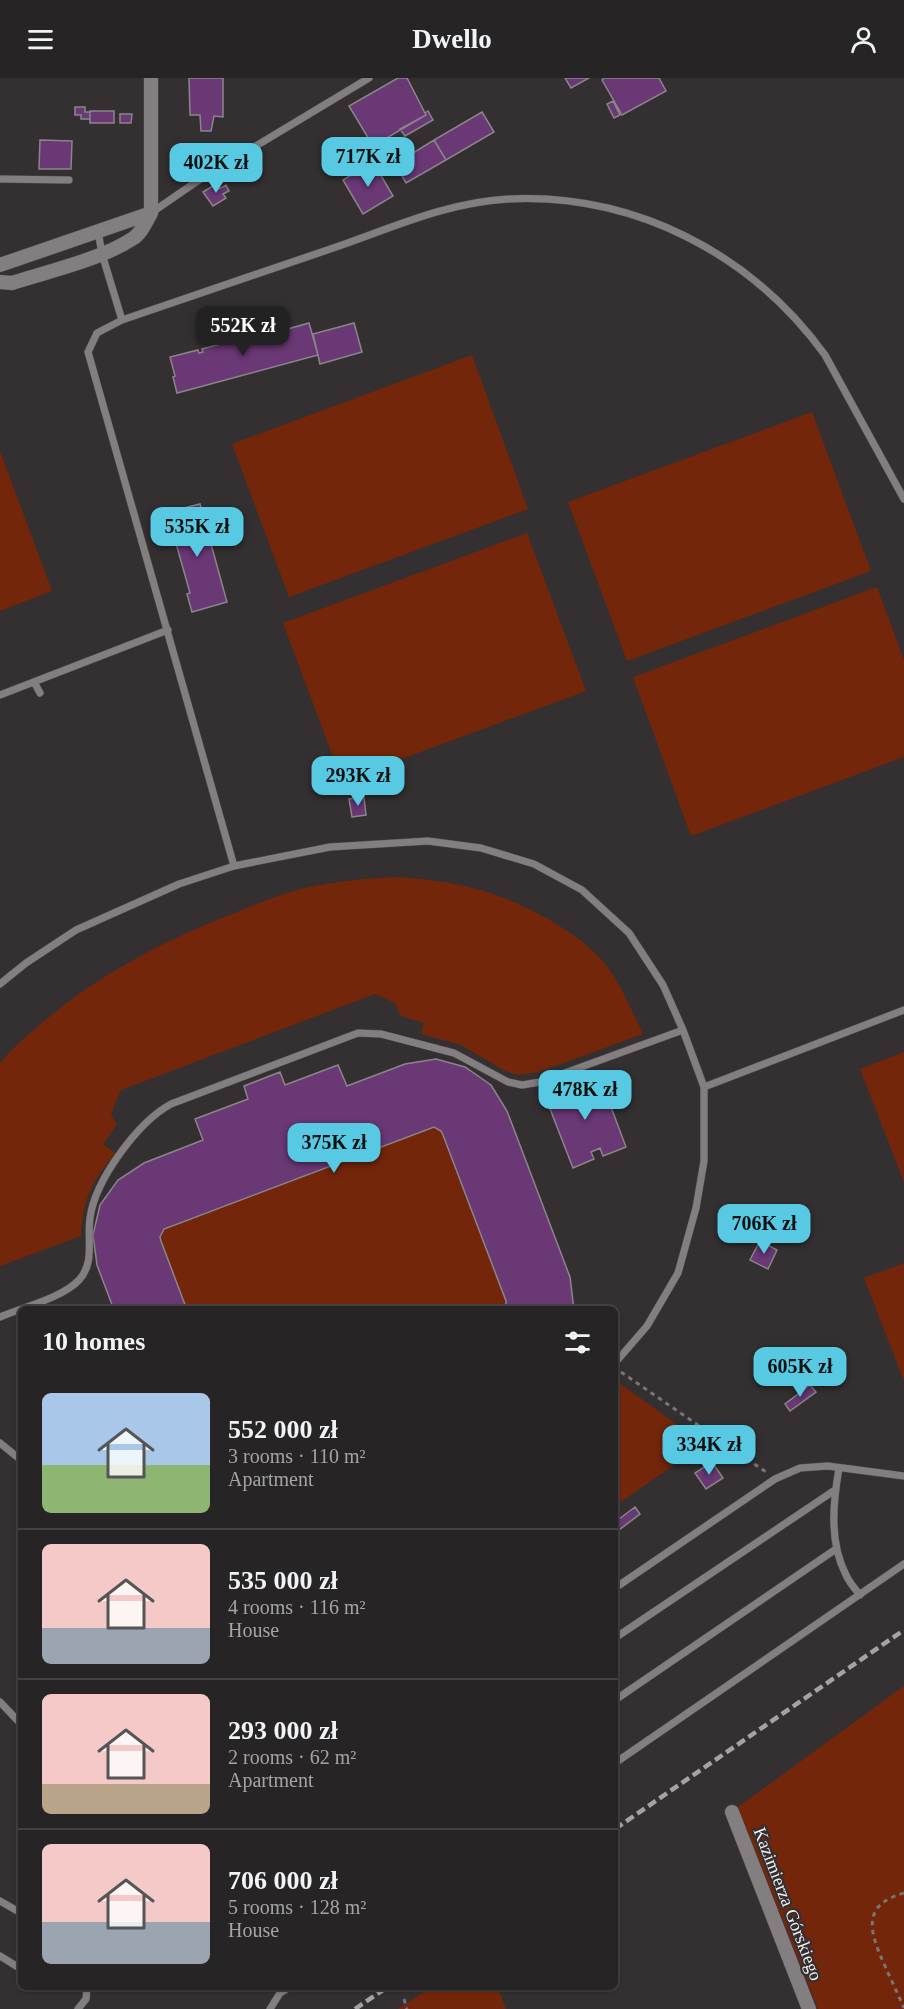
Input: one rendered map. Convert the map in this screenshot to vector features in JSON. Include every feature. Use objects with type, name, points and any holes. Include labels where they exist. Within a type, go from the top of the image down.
[{"type":"street","points":[[0,282],[12,283],[102,254],[133,239],[146,225],[151,213],[151,78]]},
{"type":"street","points":[[0,265],[151,213]]},
{"type":"street","name":"Kazimierza Górskiego","points":[[732,1812],[809,2009]]},
{"type":"lane","points":[[151,213],[196,182],[369,78]]},
{"type":"lane","points":[[0,179],[69,180]]},
{"type":"lane","points":[[234,866],[88,352],[97,333],[122,320],[441,210],[506,200],[544,199],[602,206],[658,223],[684,234],[731,262],[769,292],[809,333],[825,354],[904,499]]},
{"type":"lane","points":[[98,231],[102,254],[122,320]]},
{"type":"lane","points":[[0,695],[168,630]]},
{"type":"lane","points":[[34,682],[40,693]]},
{"type":"lane","points":[[0,984],[26,963],[76,930],[179,884],[234,866],[330,847],[428,841],[481,848],[534,864],[582,890],[629,933],[663,985],[704,1087],[704,1161],[696,1208],[678,1273],[647,1326],[618,1361]]},
{"type":"lane","points":[[704,1087],[904,1010]]},
{"type":"lane","points":[[28,1306],[68,1290],[81,1278],[88,1263],[90,1216],[100,1189],[143,1125],[159,1110],[171,1104],[358,1033],[381,1034],[454,1053],[508,1082],[522,1086],[540,1083],[683,1030]]},
{"type":"lane","points":[[0,1317],[18,1310]]},
{"type":"lane","points":[[0,1443],[18,1458]]},
{"type":"lane","points":[[618,1586],[775,1479],[800,1468],[828,1466],[904,1476]]},
{"type":"lane","points":[[839,1468],[835,1490],[836,1549],[846,1576],[860,1595]]},
{"type":"lane","points":[[618,1636],[835,1490]]},
{"type":"lane","points":[[618,1698],[836,1549]]},
{"type":"lane","points":[[618,1761],[904,1564]]},
{"type":"lane","points":[[0,1702],[18,1721]]},
{"type":"lane","points":[[0,1901],[18,1911]]},
{"type":"lane","points":[[0,1956],[18,1967]]},
{"type":"lane","points":[[78,2009],[86,2000],[87,1990]]},
{"type":"lane","points":[[270,2009],[278,1990]]},
{"type":"path","points":[[618,1367],[775,1479]]},
{"type":"path","points":[[904,1893],[889,1897],[880,1903],[871,1925],[874,1942],[904,2008]]},
{"type":"path","points":[[404,1999],[407,2009]]},
{"type":"shaded area","points":[[472,355],[528,509],[289,597],[232,444]]},
{"type":"shaded area","points":[[812,412],[871,571],[627,661],[568,502]]},
{"type":"shaded area","points":[[0,451],[52,591],[0,611]]},
{"type":"shaded area","points":[[527,533],[586,691],[342,781],[283,623]]},
{"type":"shaded area","points":[[877,587],[904,660],[904,757],[691,836],[633,677]]},
{"type":"shaded area","points":[[400,877],[461,885],[497,895],[534,911],[561,927],[585,944],[605,964],[620,987],[643,1034],[539,1072],[518,1075],[505,1071],[461,1045],[421,1034],[424,1023],[401,1016],[395,1003],[375,994],[121,1090],[111,1114],[117,1125],[103,1144],[115,1153],[90,1191],[84,1211],[81,1236],[0,1266],[0,1063],[19,1043],[95,983],[161,945],[208,924],[286,893],[305,888],[353,880]]},
{"type":"shaded area","points":[[904,1052],[904,1182],[860,1069]]},
{"type":"shaded area","points":[[436,1059],[465,1067],[491,1085],[507,1111],[570,1277],[574,1306],[113,1306],[97,1265],[93,1235],[118,1180],[144,1163],[203,1140],[195,1119],[248,1099],[244,1086],[280,1072],[286,1084],[338,1065],[347,1086]]},
{"type":"shaded area","points":[[904,1263],[904,1381],[864,1278]]},
{"type":"shaded area","points":[[618,1382],[704,1444],[618,1504]]},
{"type":"shaded area","points":[[904,1686],[904,2009],[818,2009],[738,1807]]},
{"type":"shaded area","points":[[427,1990],[499,1990],[506,2009],[398,2009]]},
{"type":"building","points":[[189,78],[223,78],[223,117],[214,116],[211,131],[201,131],[200,115],[190,115]]},
{"type":"building","points":[[398,78],[407,78],[426,115],[373,146],[349,106]]},
{"type":"building","points":[[565,78],[589,78],[571,88]]},
{"type":"building","points":[[604,78],[659,78],[666,91],[622,115],[602,80]]},
{"type":"building","points":[[613,101],[620,115],[614,118],[607,104]]},
{"type":"building","points":[[75,107],[85,107],[85,112],[90,112],[90,119],[81,119],[81,115],[75,115]]},
{"type":"building","points":[[90,111],[114,111],[114,123],[90,123]]},
{"type":"building","points":[[428,111],[433,120],[405,136],[400,129],[426,115]]},
{"type":"building","points":[[482,112],[494,132],[446,160],[434,140]]},
{"type":"building","points":[[120,114],[132,114],[131,123],[120,123]]},
{"type":"building","points":[[40,140],[72,141],[71,169],[39,169]]},
{"type":"building","points":[[434,140],[446,160],[406,183],[395,164]]},
{"type":"building","points":[[373,162],[393,196],[363,214],[343,180]]},
{"type":"building","points":[[216,184],[219,189],[226,185],[229,191],[223,194],[226,198],[213,206],[203,192]]},
{"type":"building","points":[[309,323],[318,355],[177,393],[170,357],[198,350],[199,353],[203,352],[202,349],[283,327],[284,330]]},
{"type":"building","points":[[354,323],[362,352],[320,364],[313,334]]},
{"type":"building","points":[[200,504],[227,602],[192,612],[187,594],[190,593],[168,515]]},
{"type":"building","points":[[364,797],[366,815],[352,817],[349,799]]},
{"type":"building","points":[[436,1059],[465,1067],[491,1085],[507,1111],[570,1277],[574,1306],[506,1306],[443,1135],[434,1127],[164,1229],[160,1237],[161,1241],[185,1306],[112,1306],[97,1265],[93,1235],[100,1205],[118,1180],[144,1163],[203,1140],[195,1119],[248,1099],[244,1086],[280,1072],[285,1085],[338,1065],[347,1086],[405,1064]]},
{"type":"building","points":[[599,1075],[626,1147],[603,1156],[600,1148],[591,1152],[594,1159],[573,1168],[545,1096]]},
{"type":"building","points":[[760,1241],[777,1250],[768,1269],[750,1260]]},
{"type":"building","points":[[810,1385],[816,1392],[790,1411],[785,1404]]},
{"type":"building","points":[[712,1462],[723,1478],[706,1489],[695,1473]]},
{"type":"building","points":[[635,1507],[640,1514],[618,1531],[618,1520]]},
{"type":"railway","points":[[618,1827],[904,1630]]},
{"type":"railway","points":[[355,2009],[383,1990]]}]
